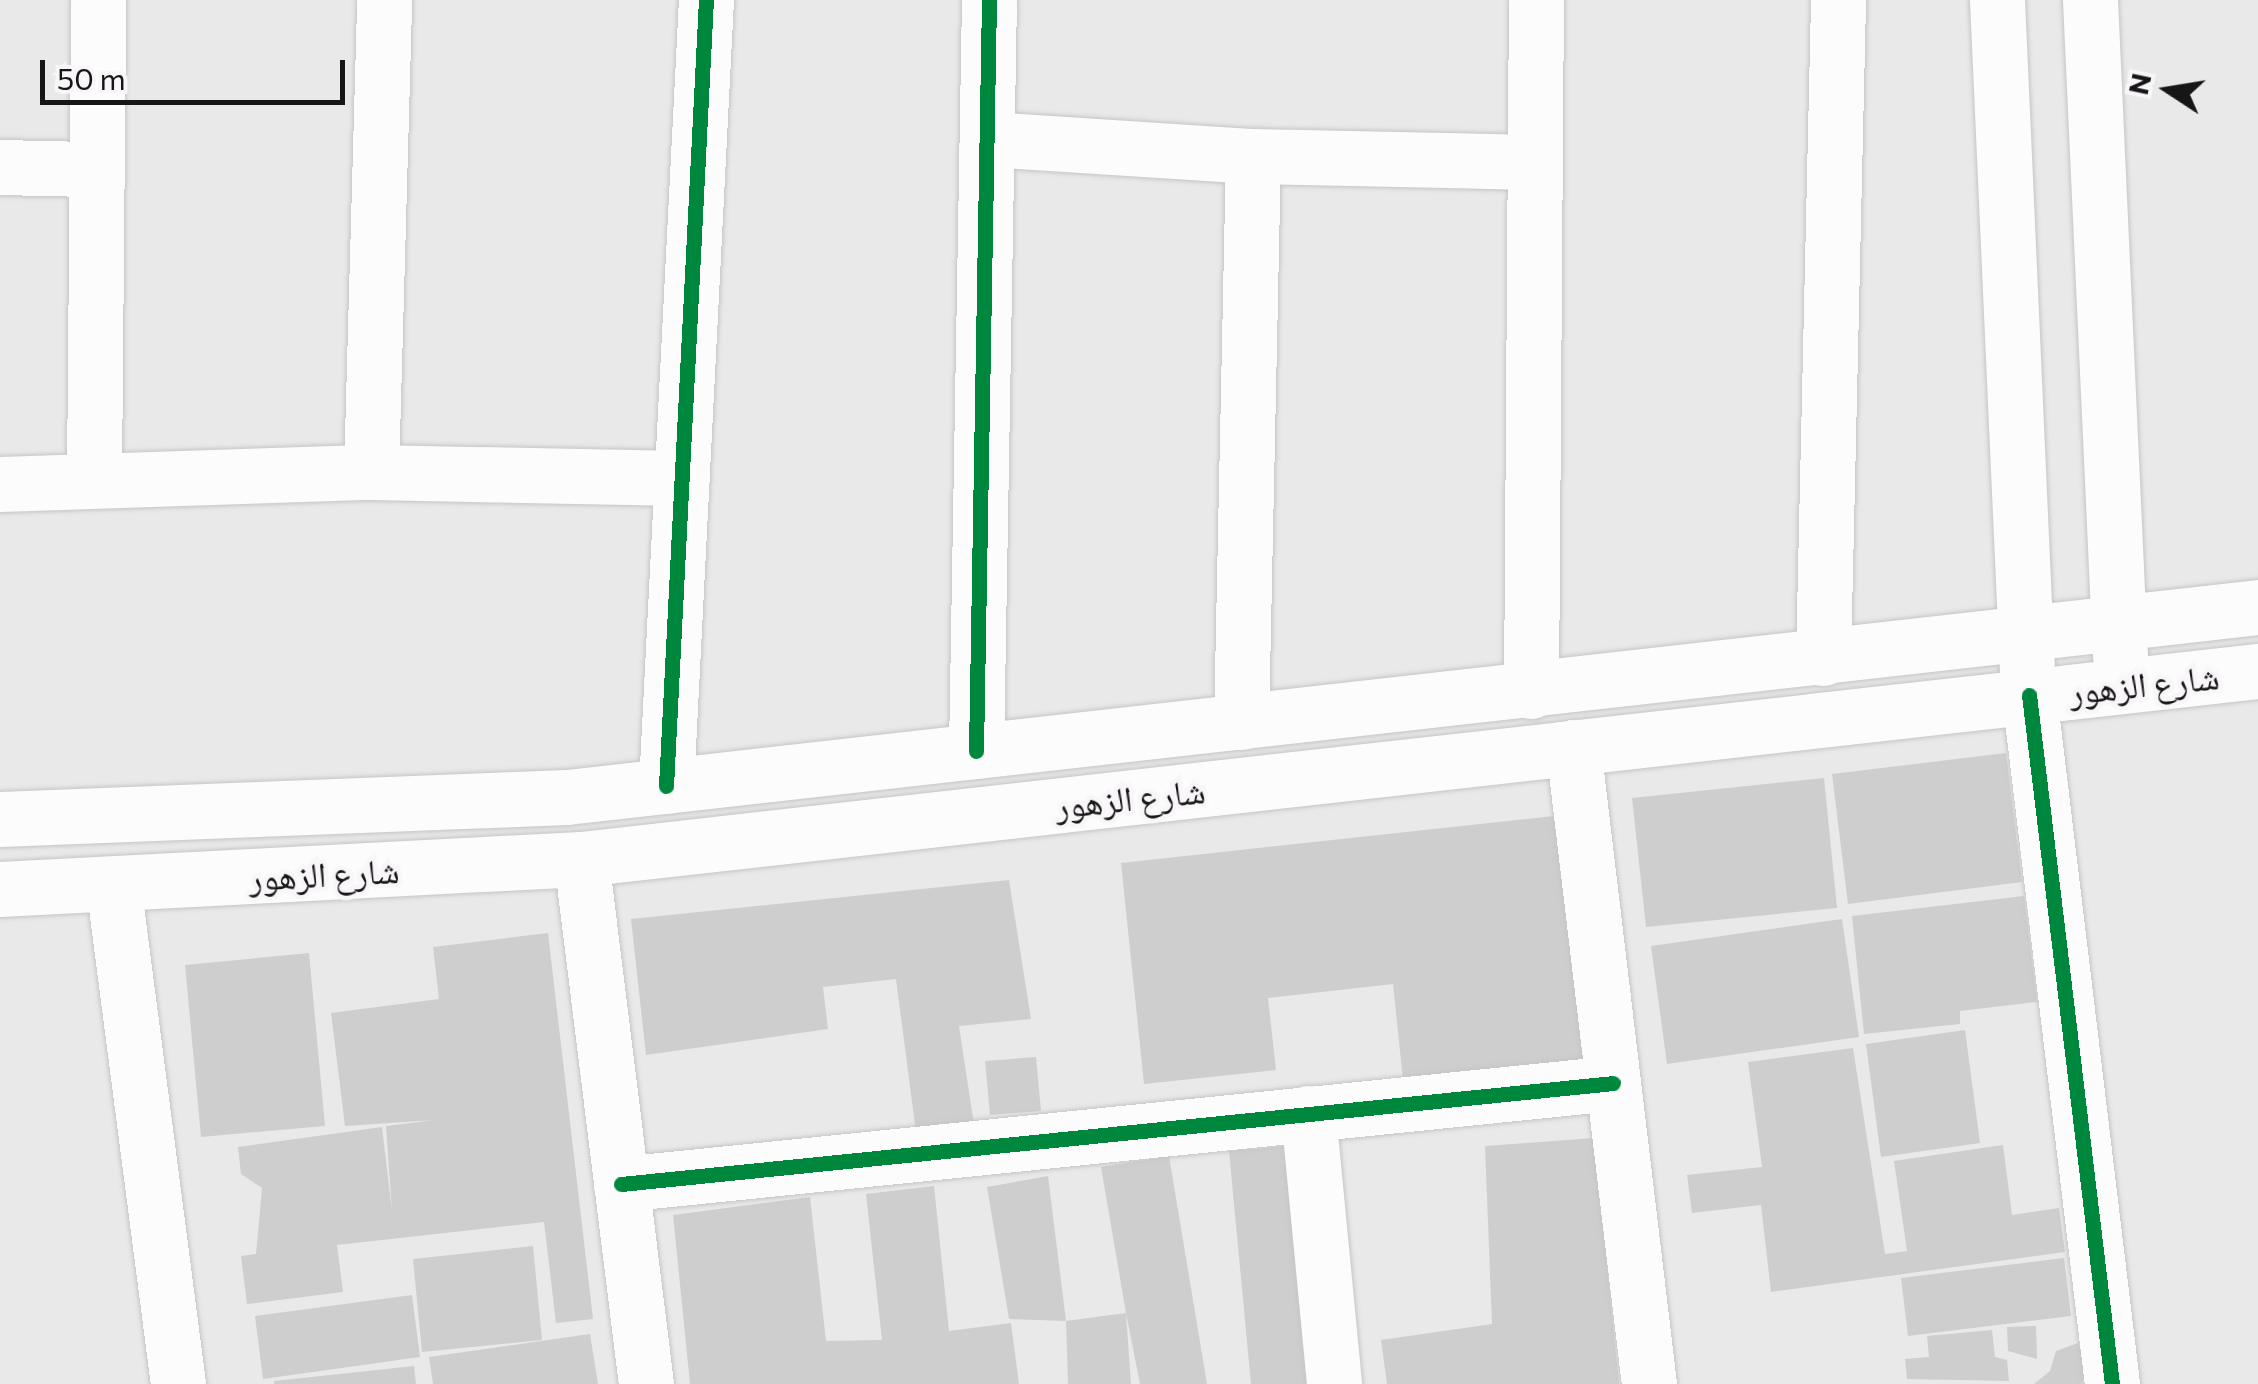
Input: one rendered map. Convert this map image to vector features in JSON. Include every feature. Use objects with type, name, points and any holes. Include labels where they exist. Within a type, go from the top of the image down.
[{"type":"street","points":[[94,478],[92,169],[98,0]]},
{"type":"street","points":[[370,472],[384,0]]},
{"type":"street","points":[[666,786],[706,0]]},
{"type":"street","points":[[929,820],[950,754],[988,139],[989,0]]},
{"type":"street","points":[[1530,691],[1536,0]]},
{"type":"street","points":[[1824,658],[1838,0]]},
{"type":"street","points":[[1997,0],[2029,695],[2112,1384]]},
{"type":"street","points":[[2090,0],[2121,684]]},
{"type":"street","points":[[988,139],[1254,156],[1534,162]]},
{"type":"street","points":[[1241,722],[1254,156]]},
{"type":"street","points":[[0,167],[92,169]]},
{"type":"street","points":[[0,484],[370,472],[682,478]]},
{"type":"street","name":"شارع الزهور","points":[[0,820],[547,798],[2258,608]]},
{"type":"street","name":"شارع الزهور","points":[[0,889],[580,859],[2258,671]]},
{"type":"street","points":[[1574,747],[1649,1384]]},
{"type":"street","points":[[580,859],[646,1384]]},
{"type":"street","points":[[113,884],[178,1384]]},
{"type":"street","points":[[620,1184],[1613,1083]]},
{"type":"street","points":[[1308,1113],[1334,1384]]},
{"type":"building","points":[[2006,753],[2022,882],[1848,904],[1832,774]]},
{"type":"building","points":[[1824,778],[1837,908],[1646,927],[1632,798]]},
{"type":"building","points":[[1563,815],[1589,1060],[1403,1080],[1393,984],[1268,998],[1276,1070],[1144,1084],[1121,863]]},
{"type":"building","points":[[1009,880],[1031,1019],[959,1026],[975,1131],[917,1140],[896,979],[823,987],[828,1029],[646,1055],[631,919]]},
{"type":"building","points":[[2024,896],[2037,1002],[1960,1011],[1960,1024],[1864,1034],[1852,916]]},
{"type":"building","points":[[1842,919],[1859,1037],[1667,1064],[1651,946]]},
{"type":"building","points":[[548,933],[593,1319],[556,1323],[544,1222],[337,1245],[343,1292],[247,1304],[241,1256],[256,1254],[262,1188],[241,1174],[238,1147],[382,1127],[392,1211],[386,1126],[435,1120],[345,1126],[331,1013],[439,999],[433,947]]},
{"type":"building","points":[[309,953],[325,1126],[201,1137],[185,965]]},
{"type":"building","points":[[1965,1030],[1980,1143],[1881,1157],[1866,1044]]},
{"type":"building","points":[[1853,1048],[1885,1254],[1907,1251],[1894,1161],[2003,1145],[2012,1215],[2059,1208],[2065,1252],[1771,1292],[1761,1205],[1692,1213],[1687,1175],[1762,1167],[1748,1062]]},
{"type":"building","points":[[1036,1057],[1041,1111],[990,1115],[985,1061]]},
{"type":"building","points":[[1594,1138],[1619,1384],[1387,1384],[1381,1340],[1492,1324],[1485,1146]]},
{"type":"building","points":[[1301,1145],[1322,1384],[1251,1384],[1229,1151]]},
{"type":"building","points":[[1169,1156],[1207,1384],[1140,1384],[1101,1167]]},
{"type":"building","points":[[1048,1176],[1066,1321],[1009,1319],[987,1187]]},
{"type":"building","points":[[934,1186],[949,1331],[1011,1323],[1019,1384],[690,1384],[673,1215],[810,1197],[826,1341],[882,1340],[866,1194]]},
{"type":"building","points":[[533,1246],[542,1340],[422,1352],[413,1259]]},
{"type":"building","points":[[2064,1258],[2071,1316],[1908,1336],[1901,1278]]},
{"type":"building","points":[[412,1295],[420,1357],[263,1379],[255,1316]]},
{"type":"building","points":[[1126,1313],[1131,1384],[1068,1384],[1066,1321]]},
{"type":"building","points":[[2036,1326],[2037,1359],[2008,1351],[2007,1327]]},
{"type":"building","points":[[1992,1330],[1995,1357],[2007,1360],[2009,1381],[1907,1379],[1905,1359],[1929,1357],[1927,1336]]},
{"type":"building","points":[[590,1334],[598,1384],[433,1384],[429,1357]]},
{"type":"building","points":[[2078,1343],[2086,1367],[2082,1384],[2034,1384],[2050,1371],[2056,1351]]},
{"type":"building","points":[[414,1366],[416,1384],[274,1384],[274,1381]]},
{"type":"cycle path","points":[[666,786],[706,0]]},
{"type":"cycle path","points":[[976,751],[989,0]]},
{"type":"cycle path","points":[[2029,695],[2112,1384]]},
{"type":"cycle path","points":[[621,1184],[1613,1083]]}]
